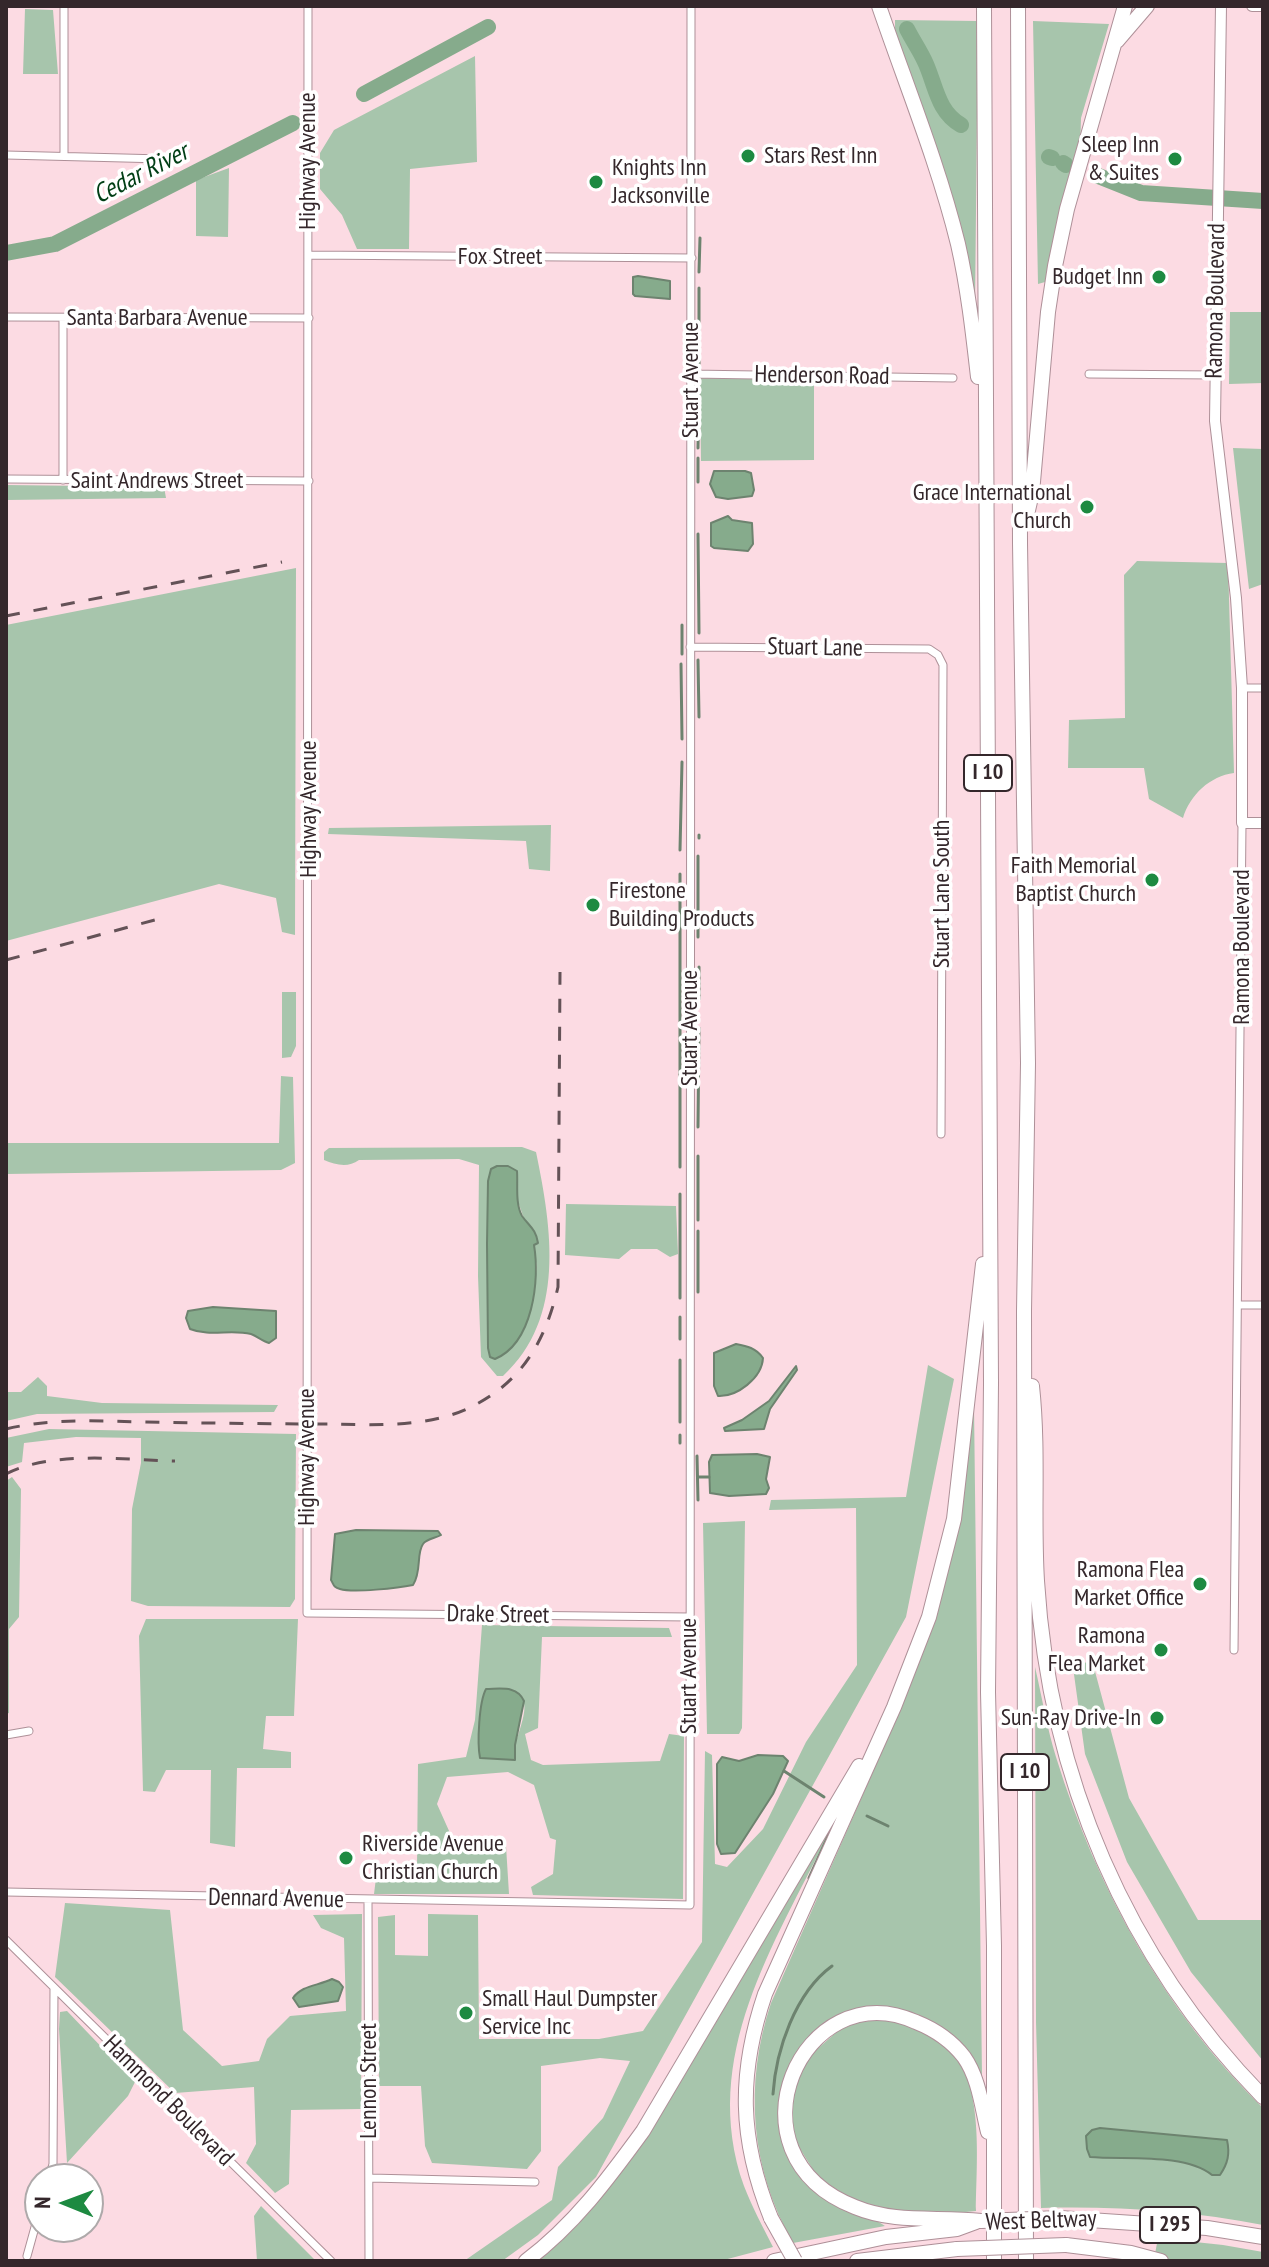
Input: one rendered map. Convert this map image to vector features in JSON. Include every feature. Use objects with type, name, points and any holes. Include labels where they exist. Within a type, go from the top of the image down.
[{"type":"highway","points":[[879,6],[958,245],[967,290],[986,457]]},
{"type":"highway","name":"I 10","points":[[984,6],[990,1229],[988,1692],[993,1930],[994,2261]]},
{"type":"highway","name":"I 10","points":[[1018,6],[1020,543],[1028,1063],[1024,1311],[1026,2261]]},
{"type":"highway","points":[[1020,543],[1032,493],[1055,266],[1067,209],[1125,6]]},
{"type":"highway","points":[[1115,45],[1147,6]]},
{"type":"highway","points":[[795,2261],[771,2218],[750,2157],[744,2107],[747,2058],[765,1994],[894,1707],[929,1617],[954,1519],[982,1268],[990,1229]]},
{"type":"highway","points":[[1024,1311],[1035,1416],[1038,1595],[1044,1657],[1064,1754],[1098,1851],[1140,1937],[1186,2008],[1216,2047],[1263,2097]]},
{"type":"highway","points":[[526,2261],[575,2218],[604,2185],[643,2131],[894,1707]]},
{"type":"highway","points":[[958,2224],[879,2216],[852,2206],[822,2189],[801,2166],[787,2132],[785,2098],[793,2069],[817,2038],[842,2022],[873,2014],[912,2019],[942,2034],[965,2059],[976,2083],[994,2153]]},
{"type":"highway","name":"West Beltway","points":[[774,2261],[981,2221],[1060,2218],[1207,2228],[1263,2237]]},
{"type":"highway","points":[[857,2261],[957,2249],[1066,2245],[1131,2253],[1161,2261]]},
{"type":"street","points":[[64,6],[64,156]]},
{"type":"street","name":"Highway Avenue","points":[[307,1613],[308,6]]},
{"type":"street","name":"Stuart Avenue","points":[[690,1905],[691,6]]},
{"type":"street","name":"Ramona Boulevard","points":[[1221,6],[1215,375],[1217,447],[1233,569],[1242,688],[1234,1650]]},
{"type":"street","points":[[1252,6],[1263,6]]},
{"type":"street","points":[[6,155],[163,159]]},
{"type":"street","name":"Fox Street","points":[[309,255],[692,258]]},
{"type":"street","name":"Santa Barbara Avenue","points":[[6,317],[309,318]]},
{"type":"street","points":[[63,318],[63,480]]},
{"type":"street","name":"Henderson Road","points":[[691,374],[953,378]]},
{"type":"street","points":[[1089,374],[1215,375]]},
{"type":"street","name":"Saint Andrews Street","points":[[6,479],[309,481]]},
{"type":"street","name":"Stuart Lane","points":[[690,647],[929,649],[938,655]]},
{"type":"street","name":"Stuart Lane South","points":[[938,655],[943,665],[941,1134]]},
{"type":"street","points":[[1242,688],[1263,688]]},
{"type":"street","points":[[1242,823],[1263,823]]},
{"type":"street","points":[[1239,1305],[1263,1305]]},
{"type":"street","name":"Drake Street","points":[[307,1613],[689,1617]]},
{"type":"street","points":[[6,1735],[29,1731]]},
{"type":"street","name":"Dennard Avenue","points":[[6,1892],[690,1905]]},
{"type":"street","name":"Lennon Street","points":[[368,1901],[369,2261]]},
{"type":"street","name":"Hammond Boulevard","points":[[6,1940],[331,2261]]},
{"type":"street","points":[[53,2163],[54,1988]]},
{"type":"street","points":[[370,2178],[535,2182]]},
{"type":"street","points":[[27,2256],[31,2243]]},
{"type":"shaded area","points":[[25,9],[53,10],[58,74],[23,74]]},
{"type":"shaded area","points":[[895,20],[978,21],[975,305],[895,33]]},
{"type":"shaded area","points":[[1033,21],[1109,24],[1081,118],[1080,153],[1045,282],[1038,284]]},
{"type":"shaded area","points":[[475,56],[477,162],[410,169],[409,249],[357,249],[342,215],[320,189],[320,153],[334,130]]},
{"type":"shaded area","points":[[229,168],[228,237],[196,236],[196,180]]},
{"type":"shaded area","points":[[633,277],[670,281],[670,299],[635,296]]},
{"type":"shaded area","points":[[1230,312],[1263,312],[1263,383],[1229,384]]},
{"type":"shaded area","points":[[700,378],[814,380],[814,460],[701,461]]},
{"type":"shaded area","points":[[1233,448],[1263,449],[1263,584],[1249,589]]},
{"type":"shaded area","points":[[714,471],[751,473],[752,496],[716,497],[710,484]]},
{"type":"shaded area","points":[[6,485],[164,487],[166,498],[6,500]]},
{"type":"shaded area","points":[[728,516],[732,520],[752,523],[753,544],[748,551],[711,546],[711,523]]},
{"type":"shaded area","points":[[1137,561],[1228,563],[1234,773],[1217,778],[1202,788],[1183,818],[1149,799],[1144,768],[1068,768],[1069,720],[1125,718],[1124,575]]},
{"type":"shaded area","points":[[296,568],[295,935],[282,932],[276,898],[219,884],[6,941],[6,625]]},
{"type":"shaded area","points":[[551,825],[550,871],[529,869],[526,841],[328,834],[329,828]]},
{"type":"shaded area","points":[[282,992],[296,992],[296,1046],[291,1057],[282,1058]]},
{"type":"shaded area","points":[[281,1076],[293,1077],[295,1163],[281,1170],[6,1174],[6,1143],[279,1143]]},
{"type":"shaded area","points":[[522,1147],[536,1152],[549,1241],[545,1300],[537,1327],[523,1353],[503,1376],[497,1376],[481,1357],[479,1165],[459,1159],[359,1160],[342,1165],[324,1160],[324,1152],[329,1148]],"holes":[[[497,1166],[517,1171],[517,1199],[533,1244],[537,1267],[530,1310],[521,1334],[487,1330],[488,1181],[491,1170]]]},
{"type":"shaded area","points":[[508,1166],[517,1171],[520,1211],[538,1243],[534,1245],[536,1275],[526,1325],[508,1351],[495,1359],[490,1357],[488,1348],[487,1244],[488,1181],[491,1169]]},
{"type":"shaded area","points":[[566,1204],[676,1206],[678,1254],[670,1257],[657,1249],[631,1249],[619,1259],[565,1255]]},
{"type":"shaded area","points":[[213,1307],[276,1311],[276,1338],[269,1343],[251,1334],[190,1329],[186,1318],[188,1311]]},
{"type":"shaded area","points":[[736,1344],[757,1352],[763,1358],[762,1365],[753,1379],[740,1390],[718,1396],[714,1386],[714,1353]]},
{"type":"shaded area","points":[[928,1365],[954,1379],[906,1617],[596,2177],[538,2235],[502,2261],[464,2261],[552,2200],[558,2167],[603,2118],[630,2061],[600,2058],[541,2066],[541,2151],[527,2169],[432,2163],[425,2146],[421,2086],[379,2086],[378,1917],[395,1915],[395,1955],[428,1956],[428,1914],[478,1915],[479,2039],[599,2039],[643,2031],[702,1942],[705,1751],[712,1755],[715,1864],[727,1867],[763,1829],[806,1742],[857,1665],[856,1508],[769,1510],[771,1500],[906,1497]]},
{"type":"shaded area","points":[[796,1366],[797,1370],[770,1409],[764,1429],[725,1431],[724,1428],[742,1420],[769,1401]]},
{"type":"shaded area","points":[[38,1377],[47,1386],[47,1396],[102,1403],[278,1405],[274,1412],[37,1414],[6,1421],[6,1392],[21,1392]]},
{"type":"shaded area","points":[[974,1406],[982,2077],[978,2077],[918,2016],[900,2010],[873,2013],[808,2040],[792,2060],[782,2088],[780,2118],[785,2143],[804,2175],[821,2193],[841,2208],[885,2226],[793,2243],[768,2185],[760,2155],[755,2095],[762,2033],[771,2003],[927,1642],[958,1529]]},
{"type":"shaded area","points":[[49,1429],[296,1434],[295,1599],[290,1607],[148,1606],[131,1601],[132,1509],[141,1463],[141,1438],[76,1437],[24,1443],[22,1462],[6,1467],[6,1438]]},
{"type":"shaded area","points":[[757,1454],[770,1457],[766,1494],[729,1496],[710,1493],[709,1462],[712,1455]]},
{"type":"shaded area","points":[[12,1477],[21,1489],[19,1617],[9,1629],[9,1713],[6,1714],[6,1481]]},
{"type":"shaded area","points":[[745,1521],[742,1728],[739,1734],[707,1734],[703,1523]]},
{"type":"shaded area","points":[[356,1530],[438,1531],[441,1535],[423,1544],[413,1585],[387,1589],[340,1589],[331,1580],[335,1534]]},
{"type":"shaded area","points":[[146,1619],[298,1619],[294,1716],[266,1716],[263,1749],[291,1752],[291,1768],[237,1768],[235,1847],[210,1843],[211,1770],[166,1770],[155,1792],[143,1791],[139,1636]]},
{"type":"shaded area","points":[[482,1625],[669,1628],[672,1637],[542,1637],[538,1728],[525,1734],[531,1760],[543,1765],[660,1761],[669,1734],[684,1736],[683,1899],[533,1895],[531,1887],[553,1874],[556,1840],[550,1838],[534,1785],[508,1772],[447,1777],[437,1804],[454,1842],[506,1846],[509,1894],[374,1894],[376,1878],[417,1867],[418,1764],[466,1757],[475,1720]],"holes":[[[486,1689],[513,1692],[524,1702],[523,1719],[515,1745],[480,1731]]]},
{"type":"shaded area","points":[[1072,1660],[1093,1664],[1129,1798],[1198,1920],[1263,1920],[1263,2061],[1191,1972],[1127,1862],[1085,1754]]},
{"type":"shaded area","points":[[1035,1667],[1056,1757],[1092,1854],[1113,1900],[1138,1946],[1195,2031],[1263,2108],[1263,2225],[1153,2210],[1041,2208],[1036,2022]],"holes":[[[1142,2133],[1217,2138],[1212,2175],[1201,2168],[1171,2160],[1091,2157]]]},
{"type":"shaded area","points":[[486,1689],[513,1690],[524,1701],[515,1760],[480,1758],[479,1723]]},
{"type":"shaded area","points":[[758,1755],[783,1756],[788,1761],[773,1794],[735,1853],[721,1854],[717,1844],[717,1764],[722,1757],[739,1761]]},
{"type":"shaded area","points":[[826,1832],[829,1833],[786,1917],[749,2003],[737,2047],[731,2092],[732,2138],[744,2186],[773,2247],[720,2261],[532,2261],[586,2211]]},
{"type":"shaded area","points":[[65,1903],[170,1910],[183,2030],[222,2066],[259,2061],[267,2039],[290,2016],[346,2011],[344,1938],[321,1928],[313,1915],[362,1914],[361,2109],[291,2110],[289,2184],[275,2193],[246,2163],[256,2144],[254,2087],[175,2093],[55,1977]]},
{"type":"shaded area","points":[[332,1979],[343,1987],[338,2001],[299,2007],[293,1998],[306,1988]]},
{"type":"shaded area","points":[[67,2011],[135,2082],[128,2096],[67,2163],[59,2029],[60,2012]]},
{"type":"shaded area","points":[[893,2019],[939,2039],[954,2053],[965,2071],[976,2118],[976,2211],[935,2215],[877,2208],[854,2200],[818,2178],[794,2139],[790,2099],[808,2057],[839,2030],[859,2022]]},
{"type":"shaded area","points":[[1100,2128],[1227,2140],[1228,2158],[1220,2175],[1212,2175],[1187,2163],[1171,2160],[1090,2157],[1086,2136]]},
{"type":"shaded area","points":[[261,2206],[316,2261],[257,2261],[254,2216]]},
{"type":"shaded area","points":[[1158,2238],[1263,2252],[1263,2261],[1171,2261],[1155,2254]]},
{"type":"waterway","name":"Cedar River","points":[[364,94],[488,27]]},
{"type":"waterway","name":"Cedar River","points":[[907,29],[924,60],[942,106],[961,125]]},
{"type":"waterway","name":"Cedar River","points":[[6,253],[55,244],[293,123]]},
{"type":"waterway","name":"Cedar River","points":[[1096,175],[1141,193],[1263,201]]},
{"type":"waterway","points":[[699,272],[700,238]]},
{"type":"waterway","points":[[699,288],[699,364]]},
{"type":"waterway","points":[[698,448],[699,381]]},
{"type":"waterway","points":[[698,458],[698,482]]},
{"type":"waterway","points":[[698,534],[699,633]]},
{"type":"waterway","points":[[682,625],[682,654]]},
{"type":"waterway","points":[[698,660],[699,717]]},
{"type":"waterway","points":[[681,664],[682,739]]},
{"type":"waterway","points":[[680,850],[682,762]]},
{"type":"waterway","points":[[698,856],[698,937]]},
{"type":"waterway","points":[[680,874],[680,1167]]},
{"type":"waterway","points":[[699,967],[699,999]]},
{"type":"waterway","points":[[698,1127],[699,1028]]},
{"type":"waterway","points":[[698,1156],[698,1220]]},
{"type":"waterway","points":[[680,1194],[680,1298]]},
{"type":"waterway","points":[[698,1231],[698,1292]]},
{"type":"waterway","points":[[680,1317],[680,1339]]},
{"type":"waterway","points":[[680,1360],[680,1422]]},
{"type":"waterway","points":[[680,1435],[680,1443]]},
{"type":"waterway","points":[[697,1456],[698,1500]]},
{"type":"waterway","points":[[698,1477],[709,1477]]},
{"type":"waterway","points":[[784,1771],[824,1797]]},
{"type":"waterway","points":[[867,1816],[888,1826]]},
{"type":"waterway","points":[[809,1878],[829,1834]]},
{"type":"waterway","points":[[773,2094],[778,2059],[790,2024],[808,1991],[832,1966]]},
{"type":"railway","points":[[6,616],[282,562]]},
{"type":"railway","points":[[6,960],[166,917]]},
{"type":"railway","points":[[6,1429],[75,1421],[402,1424],[456,1413],[491,1396],[506,1384],[530,1357],[539,1341],[558,1287],[560,972]]},
{"type":"railway","points":[[6,1474],[24,1467],[66,1459],[175,1461]]},
{"type":"place","name":"Stars Rest Inn","points":[[748,156]]},
{"type":"place","name":"Sleep Inn & Suites","points":[[1175,159]]},
{"type":"place","name":"Knights Inn Jacksonville","points":[[596,182]]},
{"type":"place","name":"Budget Inn","points":[[1159,277]]},
{"type":"place","name":"Grace International Church","points":[[1087,507]]},
{"type":"place","name":"Faith Memorial Baptist Church","points":[[1152,880]]},
{"type":"place","name":"Firestone Building Products","points":[[593,905]]},
{"type":"place","name":"Ramona Flea Market Office","points":[[1200,1584]]},
{"type":"place","name":"Ramona Flea Market","points":[[1161,1650]]},
{"type":"place","name":"Sun-Ray Drive-In","points":[[1157,1718]]},
{"type":"place","name":"Riverside Avenue Christian Church","points":[[346,1858]]},
{"type":"place","name":"Small Haul Dumpster Service Inc","points":[[466,2013]]}]
